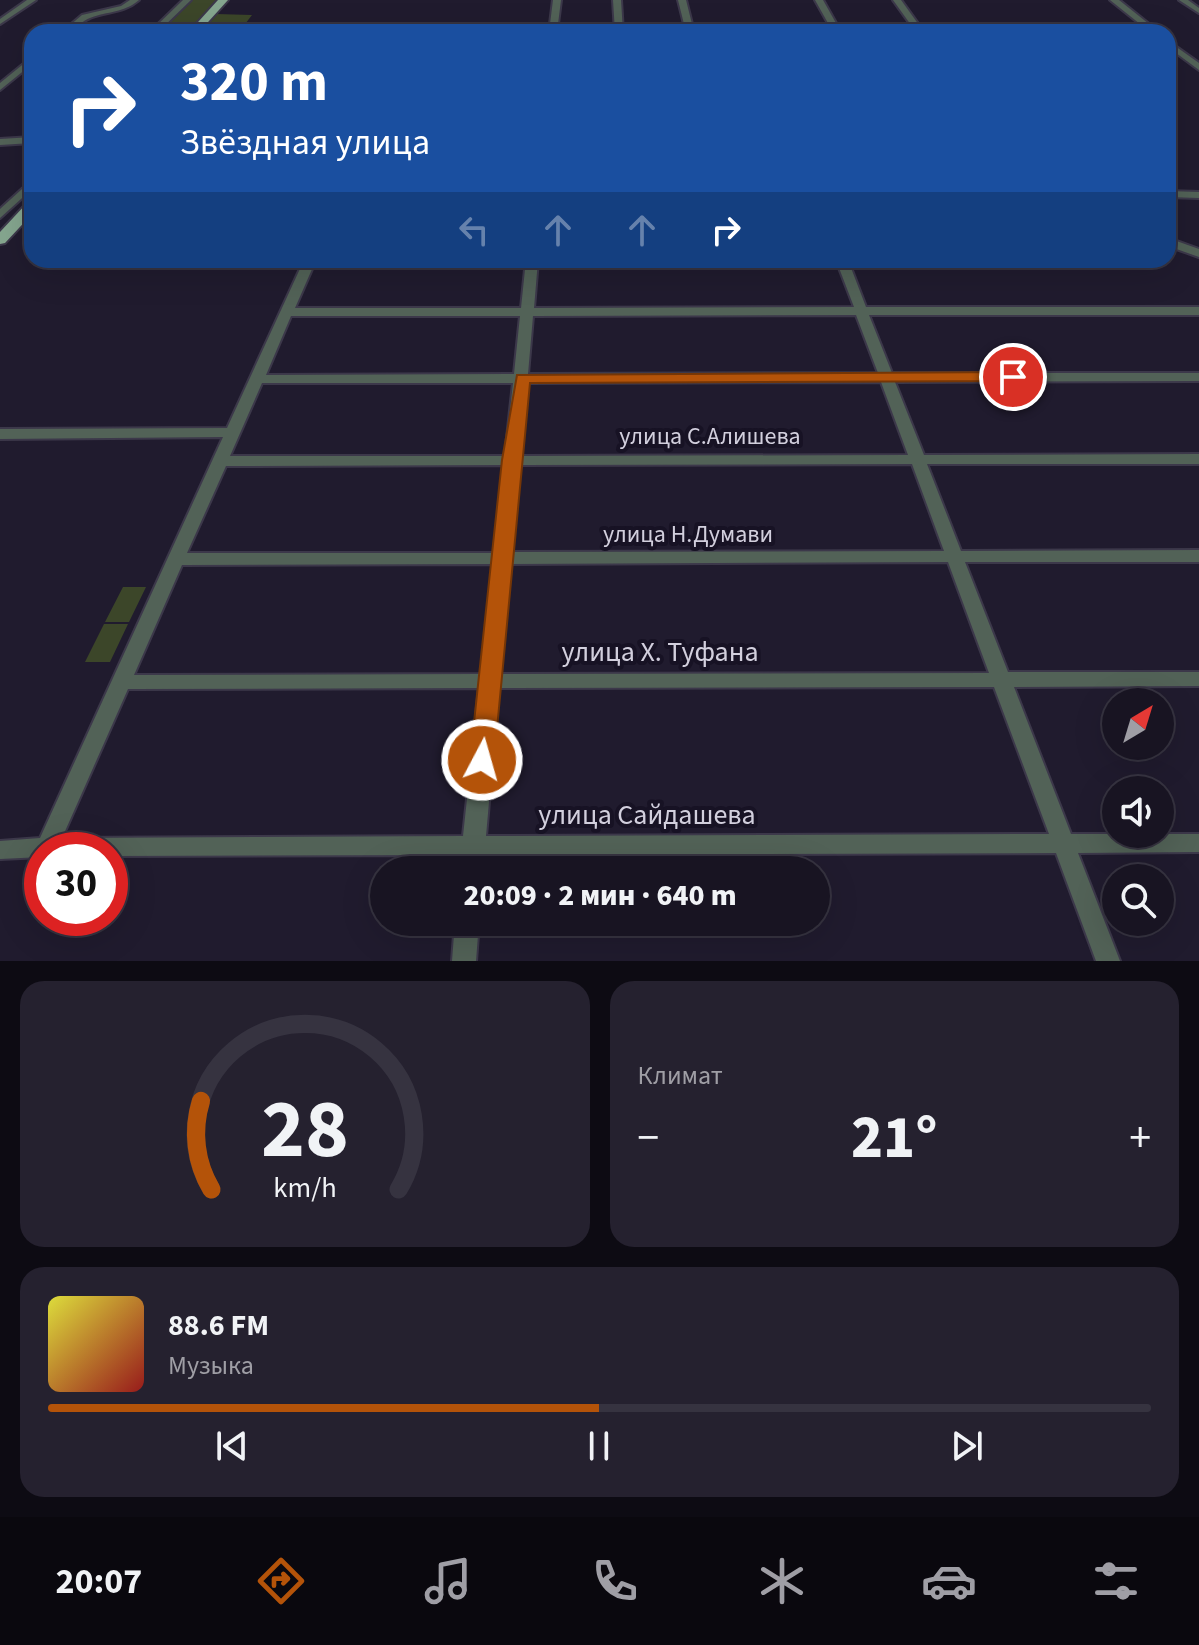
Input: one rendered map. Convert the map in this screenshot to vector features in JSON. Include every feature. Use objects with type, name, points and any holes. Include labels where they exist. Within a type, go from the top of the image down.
[{"type":"main road","points":[[201,24],[223,0]]},
{"type":"main road","points":[[0,240],[24,214]]},
{"type":"street","points":[[0,22],[32,0]]},
{"type":"street","points":[[76,24],[85,17],[124,8],[135,0]]},
{"type":"street","points":[[162,24],[187,0]]},
{"type":"street","points":[[554,24],[557,0]]},
{"type":"street","points":[[617,0],[618,24]]},
{"type":"street","points":[[682,0],[688,24]]},
{"type":"street","points":[[819,0],[832,24]]},
{"type":"street","points":[[897,0],[914,24]]},
{"type":"street","points":[[1114,0],[1145,24]]},
{"type":"street","points":[[1183,0],[1199,11]]},
{"type":"street","points":[[1176,49],[1197,64]]},
{"type":"street","points":[[1180,62],[1197,64]]},
{"type":"street","points":[[0,87],[24,67]]},
{"type":"street","points":[[0,142],[24,140]]},
{"type":"street","points":[[0,215],[24,191]]},
{"type":"street","points":[[1176,194],[1199,195]]},
{"type":"street","points":[[1176,245],[1199,253]]},
{"type":"street","points":[[1176,254],[1199,253]]},
{"type":"street","points":[[54,832],[306,268]]},
{"type":"street","points":[[472,856],[531,268]]},
{"type":"street","points":[[845,268],[1108,961]]},
{"type":"street","points":[[287,312],[1199,311]]},
{"type":"street","points":[[257,379],[1199,377]]},
{"type":"street","points":[[0,434],[233,432]]},
{"type":"street","name":"улица С.Алишева","points":[[221,461],[1199,459]]},
{"type":"street","name":"улица Н.Думави","points":[[176,559],[1199,556]]},
{"type":"street","name":"улица Х. Туфана","points":[[121,682],[1199,679]]},
{"type":"street","name":"улица Сайдашева","points":[[128,847],[1199,843]]},
{"type":"street","name":"улица Сайдашева","points":[[0,850],[24,848]]},
{"type":"street","points":[[464,961],[466,936]]},
{"type":"green space","points":[[189,0],[219,0],[196,24],[164,24]]},
{"type":"green space","points":[[215,14],[252,15],[245,24],[206,24]]},
{"type":"green space","points":[[123,587],[146,587],[129,622],[105,622]]},
{"type":"green space","points":[[104,624],[128,624],[110,662],[85,662]]},
{"type":"building","points":[[313,22],[355,22],[354,24]]},
{"type":"route","points":[[482,760],[511,460],[522,378],[1013,377]]}]
